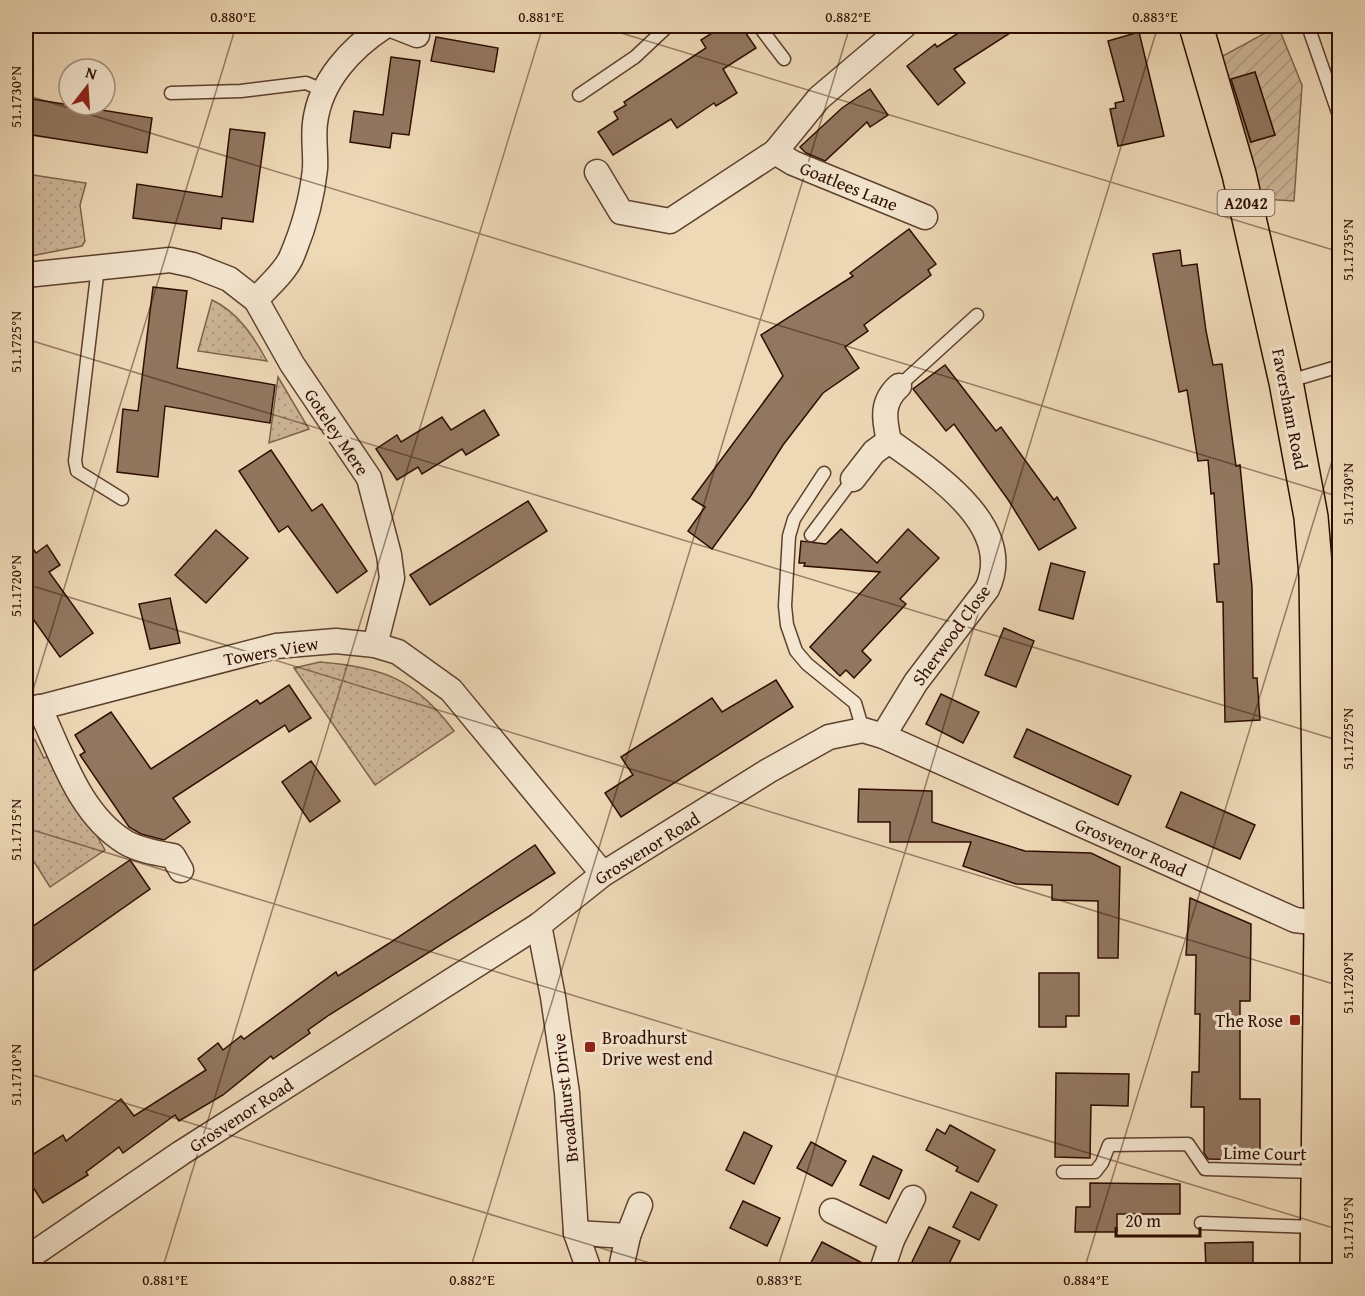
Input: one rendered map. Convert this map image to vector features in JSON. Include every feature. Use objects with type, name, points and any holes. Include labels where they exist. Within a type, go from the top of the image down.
[{"type":"main road","name":"Faversham Road","points":[[1196,26],[1239,174],[1286,382],[1311,517],[1328,576],[1329,1116],[1317,1172],[1317,1270]]},
{"type":"street","points":[[256,300],[290,260],[303,224],[315,167],[315,122],[325,91],[341,62],[354,48],[385,26]]},
{"type":"street","points":[[394,26],[417,35]]},
{"type":"street","name":"Goatlees Lane","points":[[597,172],[621,212],[670,221],[775,152],[819,98],[904,26]]},
{"type":"street","name":"Goatlees Lane","points":[[775,152],[793,163],[925,217]]},
{"type":"street","name":"Goteley Mere","points":[[26,275],[170,260],[193,264],[229,279],[256,300],[297,371],[369,478],[389,555],[392,578],[375,645]]},
{"type":"street","points":[[853,479],[874,453],[889,441],[884,415],[889,398],[899,386]]},
{"type":"street","name":"Sherwood Close","points":[[873,733],[916,682],[987,589],[993,577],[994,563],[993,549],[975,515],[954,490],[889,441]]},
{"type":"street","name":"Towers View","points":[[32,709],[276,646],[336,641],[375,645],[398,652],[451,690],[603,874]]},
{"type":"street","points":[[32,709],[96,817],[125,843],[155,853],[173,856],[182,870]]},
{"type":"street","name":"Grosvenor Road","points":[[26,1259],[181,1154],[539,924],[603,874],[768,771],[830,737],[873,733],[1295,920],[1327,940]]},
{"type":"street","name":"Broadhurst Drive","points":[[539,924],[567,1093],[576,1233],[588,1270]]},
{"type":"street","points":[[882,1270],[892,1240],[913,1198]]},
{"type":"street","points":[[621,1268],[628,1236],[640,1205]]},
{"type":"street","points":[[832,1211],[892,1240]]},
{"type":"street","points":[[576,1233],[628,1236]]},
{"type":"lane","points":[[579,94],[635,57],[668,26]]},
{"type":"lane","points":[[759,26],[784,59]]},
{"type":"lane","points":[[1308,26],[1340,118]]},
{"type":"lane","points":[[171,93],[241,91],[306,83],[325,91]]},
{"type":"lane","points":[[98,267],[75,461],[76,471],[122,499]]},
{"type":"lane","points":[[899,386],[977,315]]},
{"type":"lane","points":[[1286,382],[1340,366]]},
{"type":"lane","points":[[824,473],[794,519],[789,536],[788,590],[785,606],[787,625],[796,651],[807,664],[855,703],[873,733]]},
{"type":"lane","points":[[811,535],[853,479]]},
{"type":"lane","name":"Lime Court","points":[[1063,1172],[1095,1172],[1102,1163],[1108,1145],[1188,1144],[1205,1169],[1317,1172]]},
{"type":"lane","points":[[1201,1223],[1317,1227]]},
{"type":"shaded area","points":[[1278,26],[1302,85],[1294,201],[1262,199],[1219,58]],"holes":[[[1255,72],[1275,135],[1250,142],[1231,80]]]},
{"type":"shaded area","points":[[33,175],[86,183],[80,205],[85,241],[82,246],[26,257]]},
{"type":"shaded area","points":[[212,300],[237,318],[251,334],[267,361],[198,351]]},
{"type":"shaded area","points":[[278,377],[309,429],[269,443]]},
{"type":"shaded area","points":[[320,662],[380,672],[396,679],[425,699],[454,731],[375,785],[294,668]]},
{"type":"shaded area","points":[[30,736],[35,740],[44,758],[51,755],[105,850],[50,887],[26,849],[26,737]]},
{"type":"building","points":[[723,26],[741,26],[756,48],[723,69],[737,93],[716,106],[714,103],[677,128],[671,119],[613,155],[598,132],[618,119],[614,112],[626,105],[624,102],[706,48],[701,40]]},
{"type":"building","points":[[969,26],[1021,26],[954,69],[965,83],[938,105],[907,66],[935,44],[937,47]]},
{"type":"building","points":[[1139,32],[1164,136],[1118,146],[1110,109],[1116,108],[1115,103],[1124,101],[1108,41]]},
{"type":"building","points":[[436,37],[498,48],[494,72],[431,61]]},
{"type":"building","points":[[391,57],[420,61],[409,135],[392,133],[390,148],[350,142],[354,111],[383,115]]},
{"type":"building","points":[[1255,72],[1275,135],[1251,142],[1231,79]]},
{"type":"building","points":[[870,89],[888,115],[870,127],[867,122],[825,161],[806,153],[800,147],[842,108]]},
{"type":"building","points":[[26,98],[57,103],[57,117],[117,117],[117,112],[152,118],[147,153],[26,134]]},
{"type":"building","points":[[230,129],[265,133],[253,222],[222,218],[221,229],[133,218],[137,184],[222,197]]},
{"type":"building","points":[[909,229],[936,264],[928,270],[931,275],[864,325],[868,331],[845,347],[859,368],[823,393],[783,445],[750,497],[712,549],[688,531],[705,507],[692,499],[783,376],[761,335],[853,276],[850,273]]},
{"type":"building","points":[[1180,250],[1182,266],[1197,264],[1213,365],[1222,364],[1236,466],[1240,465],[1252,587],[1253,678],[1257,678],[1260,720],[1225,722],[1223,602],[1217,602],[1214,564],[1219,564],[1214,493],[1211,494],[1208,460],[1198,461],[1187,390],[1179,392],[1153,254]]},
{"type":"building","points":[[153,287],[187,291],[177,368],[275,385],[270,423],[165,406],[158,477],[117,472],[123,409],[138,411]]},
{"type":"building","points":[[945,365],[996,431],[1001,427],[1054,500],[1057,497],[1076,528],[1039,550],[1009,501],[954,424],[946,431],[913,389]]},
{"type":"building","points":[[484,410],[499,435],[466,455],[462,449],[422,474],[418,467],[397,480],[376,449],[397,435],[401,442],[442,417],[451,430]]},
{"type":"building","points":[[271,450],[312,511],[322,504],[367,571],[337,593],[288,526],[279,532],[239,471]]},
{"type":"building","points":[[528,501],[547,531],[430,605],[410,575]]},
{"type":"building","points":[[841,529],[877,563],[908,529],[939,558],[900,599],[906,604],[862,651],[871,660],[854,678],[846,670],[840,676],[810,647],[880,572],[804,566],[805,563],[799,563],[801,541],[826,544]]},
{"type":"building","points":[[216,530],[248,558],[206,603],[175,575]]},
{"type":"building","points":[[26,538],[36,553],[47,545],[60,565],[49,572],[93,633],[60,657],[26,609]]},
{"type":"building","points":[[1051,563],[1085,572],[1073,619],[1039,610]]},
{"type":"building","points":[[170,598],[180,643],[150,649],[139,604]]},
{"type":"building","points":[[1004,628],[1034,641],[1016,687],[985,675]]},
{"type":"building","points":[[776,680],[793,707],[621,817],[605,793],[633,775],[621,757],[712,698],[722,712]]},
{"type":"building","points":[[289,685],[311,718],[289,732],[285,725],[173,798],[190,822],[164,840],[141,834],[129,827],[80,755],[85,752],[75,735],[111,712],[151,769],[257,700],[260,704]]},
{"type":"building","points":[[941,694],[979,712],[963,743],[926,724]]},
{"type":"building","points":[[1027,729],[1131,776],[1118,805],[1014,757]]},
{"type":"building","points":[[311,761],[340,801],[310,822],[282,782]]},
{"type":"building","points":[[859,789],[932,791],[932,822],[1025,851],[1091,853],[1120,867],[1118,958],[1098,958],[1098,901],[1052,900],[1052,885],[1016,884],[963,866],[971,842],[890,842],[890,822],[858,822]]},
{"type":"building","points":[[1181,792],[1255,825],[1240,859],[1166,827]]},
{"type":"building","points":[[535,845],[555,873],[329,1015],[308,1030],[310,1033],[273,1059],[271,1056],[223,1095],[179,1121],[175,1115],[123,1153],[119,1147],[86,1172],[88,1175],[43,1203],[26,1176],[26,1159],[63,1135],[66,1141],[121,1099],[134,1116],[206,1070],[198,1059],[218,1043],[223,1050],[241,1036],[244,1039],[336,972],[338,976]]},
{"type":"building","points":[[130,860],[150,889],[26,976],[26,931]]},
{"type":"building","points":[[1190,898],[1251,924],[1250,1001],[1240,1001],[1240,1099],[1260,1099],[1260,1160],[1208,1159],[1204,1153],[1204,1107],[1191,1107],[1192,1072],[1199,1072],[1200,1014],[1195,1014],[1196,955],[1186,955]]},
{"type":"building","points":[[1039,973],[1079,973],[1079,1016],[1066,1016],[1066,1027],[1039,1027]]},
{"type":"building","points":[[1056,1073],[1129,1074],[1128,1106],[1091,1105],[1090,1158],[1055,1157]]},
{"type":"building","points":[[950,1125],[995,1150],[978,1182],[956,1171],[958,1167],[926,1150],[937,1129],[945,1134]]},
{"type":"building","points":[[744,1132],[772,1146],[754,1184],[726,1170]]},
{"type":"building","points":[[811,1142],[846,1161],[832,1186],[797,1168]]},
{"type":"building","points":[[873,1156],[902,1170],[889,1199],[860,1185]]},
{"type":"building","points":[[1090,1183],[1180,1184],[1180,1214],[1117,1214],[1117,1232],[1075,1232],[1076,1207],[1090,1207]]},
{"type":"building","points":[[971,1192],[997,1205],[979,1240],[953,1227]]},
{"type":"building","points":[[743,1201],[780,1218],[767,1246],[730,1228]]},
{"type":"building","points":[[929,1227],[960,1241],[946,1270],[908,1270]]},
{"type":"building","points":[[822,1242],[868,1266],[868,1270],[807,1270]]},
{"type":"building","points":[[1253,1242],[1253,1270],[1206,1270],[1205,1243]]},
{"type":"place","name":"The Rose","points":[[1295,1020]]},
{"type":"place","name":"Broadhurst Drive west end","points":[[590,1047]]}]
